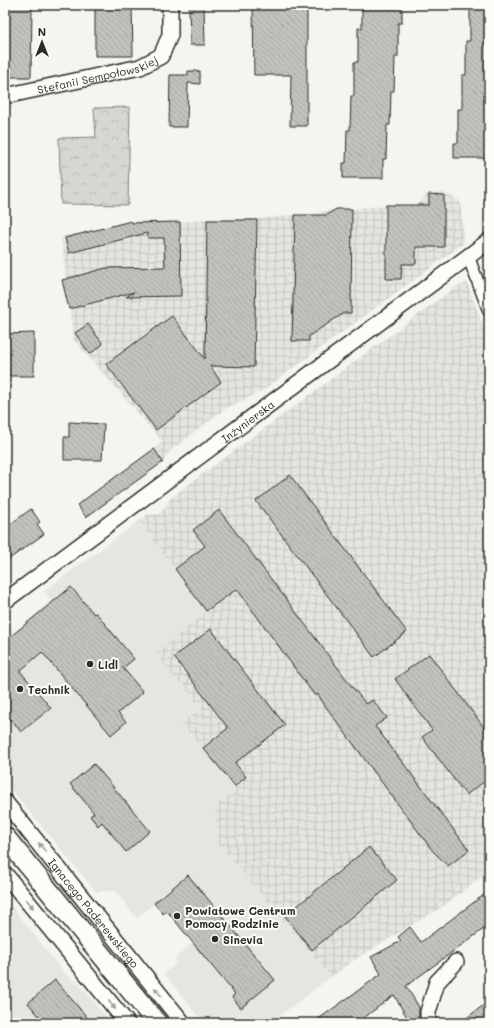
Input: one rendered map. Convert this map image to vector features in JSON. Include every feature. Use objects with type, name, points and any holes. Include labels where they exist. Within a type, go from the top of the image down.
[{"type":"street","name":"Stefanii Sempołowskiej","points":[[5,96],[140,67],[161,56],[170,35],[170,5]]},
{"type":"street","name":"Inżynierska","points":[[5,600],[489,241]]},
{"type":"street","points":[[468,256],[489,311]]},
{"type":"street","name":"Ignacego Paderewskiego","points":[[5,802],[182,1023]]},
{"type":"street","name":"Ignacego Paderewskiego","points":[[5,838],[157,1023]]},
{"type":"street","points":[[5,874],[127,1023]]},
{"type":"street","points":[[428,1023],[428,1012],[437,982],[456,962]]},
{"type":"shaded area","points":[[442,192],[460,201],[464,243],[262,391],[225,409],[170,451],[163,462],[86,517],[77,505],[163,442],[73,339],[61,237],[131,221],[180,222],[207,219],[257,219],[311,215],[336,209],[352,209],[386,205],[417,205],[427,194]]},
{"type":"shaded area","points":[[489,269],[489,298],[481,275]]},
{"type":"shaded area","points":[[467,283],[489,342],[489,871],[445,905],[357,958],[331,977],[219,844],[215,807],[236,790],[181,723],[201,709],[182,683],[177,682],[156,653],[207,612],[139,521],[147,515],[160,514],[171,498],[181,490],[457,286]]},
{"type":"shaded area","points":[[139,521],[207,612],[182,683],[201,709],[181,723],[236,790],[219,844],[331,977],[270,1023],[204,1023],[164,974],[177,963],[174,959],[193,943],[167,911],[163,914],[154,903],[137,918],[115,891],[96,892],[5,782],[5,622],[14,633],[51,601],[44,591]]},
{"type":"shaded area","points":[[5,898],[64,973],[77,982],[111,1023],[5,1023]]},
{"type":"green space","points":[[130,107],[128,205],[61,204],[59,138],[96,137],[94,108]]},
{"type":"building","points":[[5,5],[32,5],[31,77],[5,77]]},
{"type":"building","points":[[95,5],[132,5],[133,56],[95,56]]},
{"type":"building","points":[[189,5],[204,5],[205,45],[190,45]]},
{"type":"building","points":[[253,5],[307,5],[307,126],[290,126],[291,75],[254,75]]},
{"type":"building","points":[[362,5],[402,5],[402,23],[398,23],[398,57],[395,57],[394,91],[391,91],[390,125],[387,125],[386,159],[383,159],[383,178],[343,178],[343,163],[346,163],[347,130],[350,130],[351,96],[354,96],[354,62],[358,62],[358,28],[362,28]]},
{"type":"building","points":[[474,5],[489,5],[489,158],[454,158],[454,143],[458,143],[458,109],[462,109],[462,75],[466,75],[466,41],[470,41],[470,7],[474,7]]},
{"type":"building","points":[[188,71],[200,71],[200,84],[188,83],[187,127],[169,127],[170,75],[188,75]]},
{"type":"building","points":[[429,194],[444,195],[444,247],[416,247],[416,264],[402,264],[401,279],[386,279],[386,205],[429,205]]},
{"type":"building","points":[[336,209],[352,209],[351,313],[344,313],[309,336],[309,341],[292,341],[295,215],[327,215]]},
{"type":"building","points":[[207,220],[257,220],[254,367],[210,366],[221,382],[156,430],[106,364],[172,316],[205,359]]},
{"type":"building","points":[[131,221],[132,223],[180,222],[181,296],[126,297],[134,292],[69,309],[62,280],[106,268],[165,267],[164,238],[148,238],[147,233],[69,253],[65,238]]},
{"type":"building","points":[[88,324],[103,344],[90,354],[75,333]]},
{"type":"building","points":[[34,333],[34,376],[5,376],[5,334]]},
{"type":"building","points":[[69,422],[104,424],[102,460],[64,460],[64,437],[69,437]]},
{"type":"building","points":[[154,449],[163,462],[86,517],[77,505]]},
{"type":"building","points":[[290,475],[407,632],[374,657],[256,501]]},
{"type":"building","points":[[31,509],[40,522],[37,524],[44,534],[5,562],[5,528]]},
{"type":"building","points":[[219,510],[366,704],[373,700],[387,718],[375,726],[469,850],[448,866],[432,850],[323,703],[318,694],[315,696],[237,589],[206,611],[175,569],[205,546],[193,530]]},
{"type":"building","name":"Lidl","points":[[71,587],[94,614],[96,613],[134,659],[123,668],[143,692],[118,713],[126,722],[111,735],[42,652],[20,671],[51,708],[21,732],[11,719],[5,724],[5,641]]},
{"type":"building","points":[[211,629],[285,725],[235,763],[246,777],[235,786],[203,748],[228,728],[174,657]]},
{"type":"building","points":[[429,654],[489,734],[489,778],[466,795],[422,737],[432,730],[395,679]]},
{"type":"building","points":[[94,764],[150,831],[126,852],[102,822],[98,826],[90,816],[94,813],[70,784]]},
{"type":"building","points":[[369,847],[397,880],[312,950],[285,916]]},
{"type":"building","name":"Sinevia","points":[[188,875],[275,980],[241,1008],[232,997],[235,994],[167,911],[163,914],[154,903]]},
{"type":"building","points":[[489,891],[489,925],[406,986],[419,1007],[419,1016],[409,1021],[394,995],[357,1023],[313,1023],[381,974],[371,957],[401,941],[398,937],[410,927],[421,942]]},
{"type":"building","points":[[55,980],[92,1023],[45,1023],[28,1003]]},
{"type":"building","points":[[489,1001],[489,1023],[460,1023]]},
{"type":"place","name":"Lidl","points":[[90,664]]},
{"type":"place","name":"Technik","points":[[20,689]]},
{"type":"place","name":"Powiatowe Centrum Pomocy Rodzinie","points":[[177,916]]},
{"type":"place","name":"Sinevia","points":[[215,939]]}]
